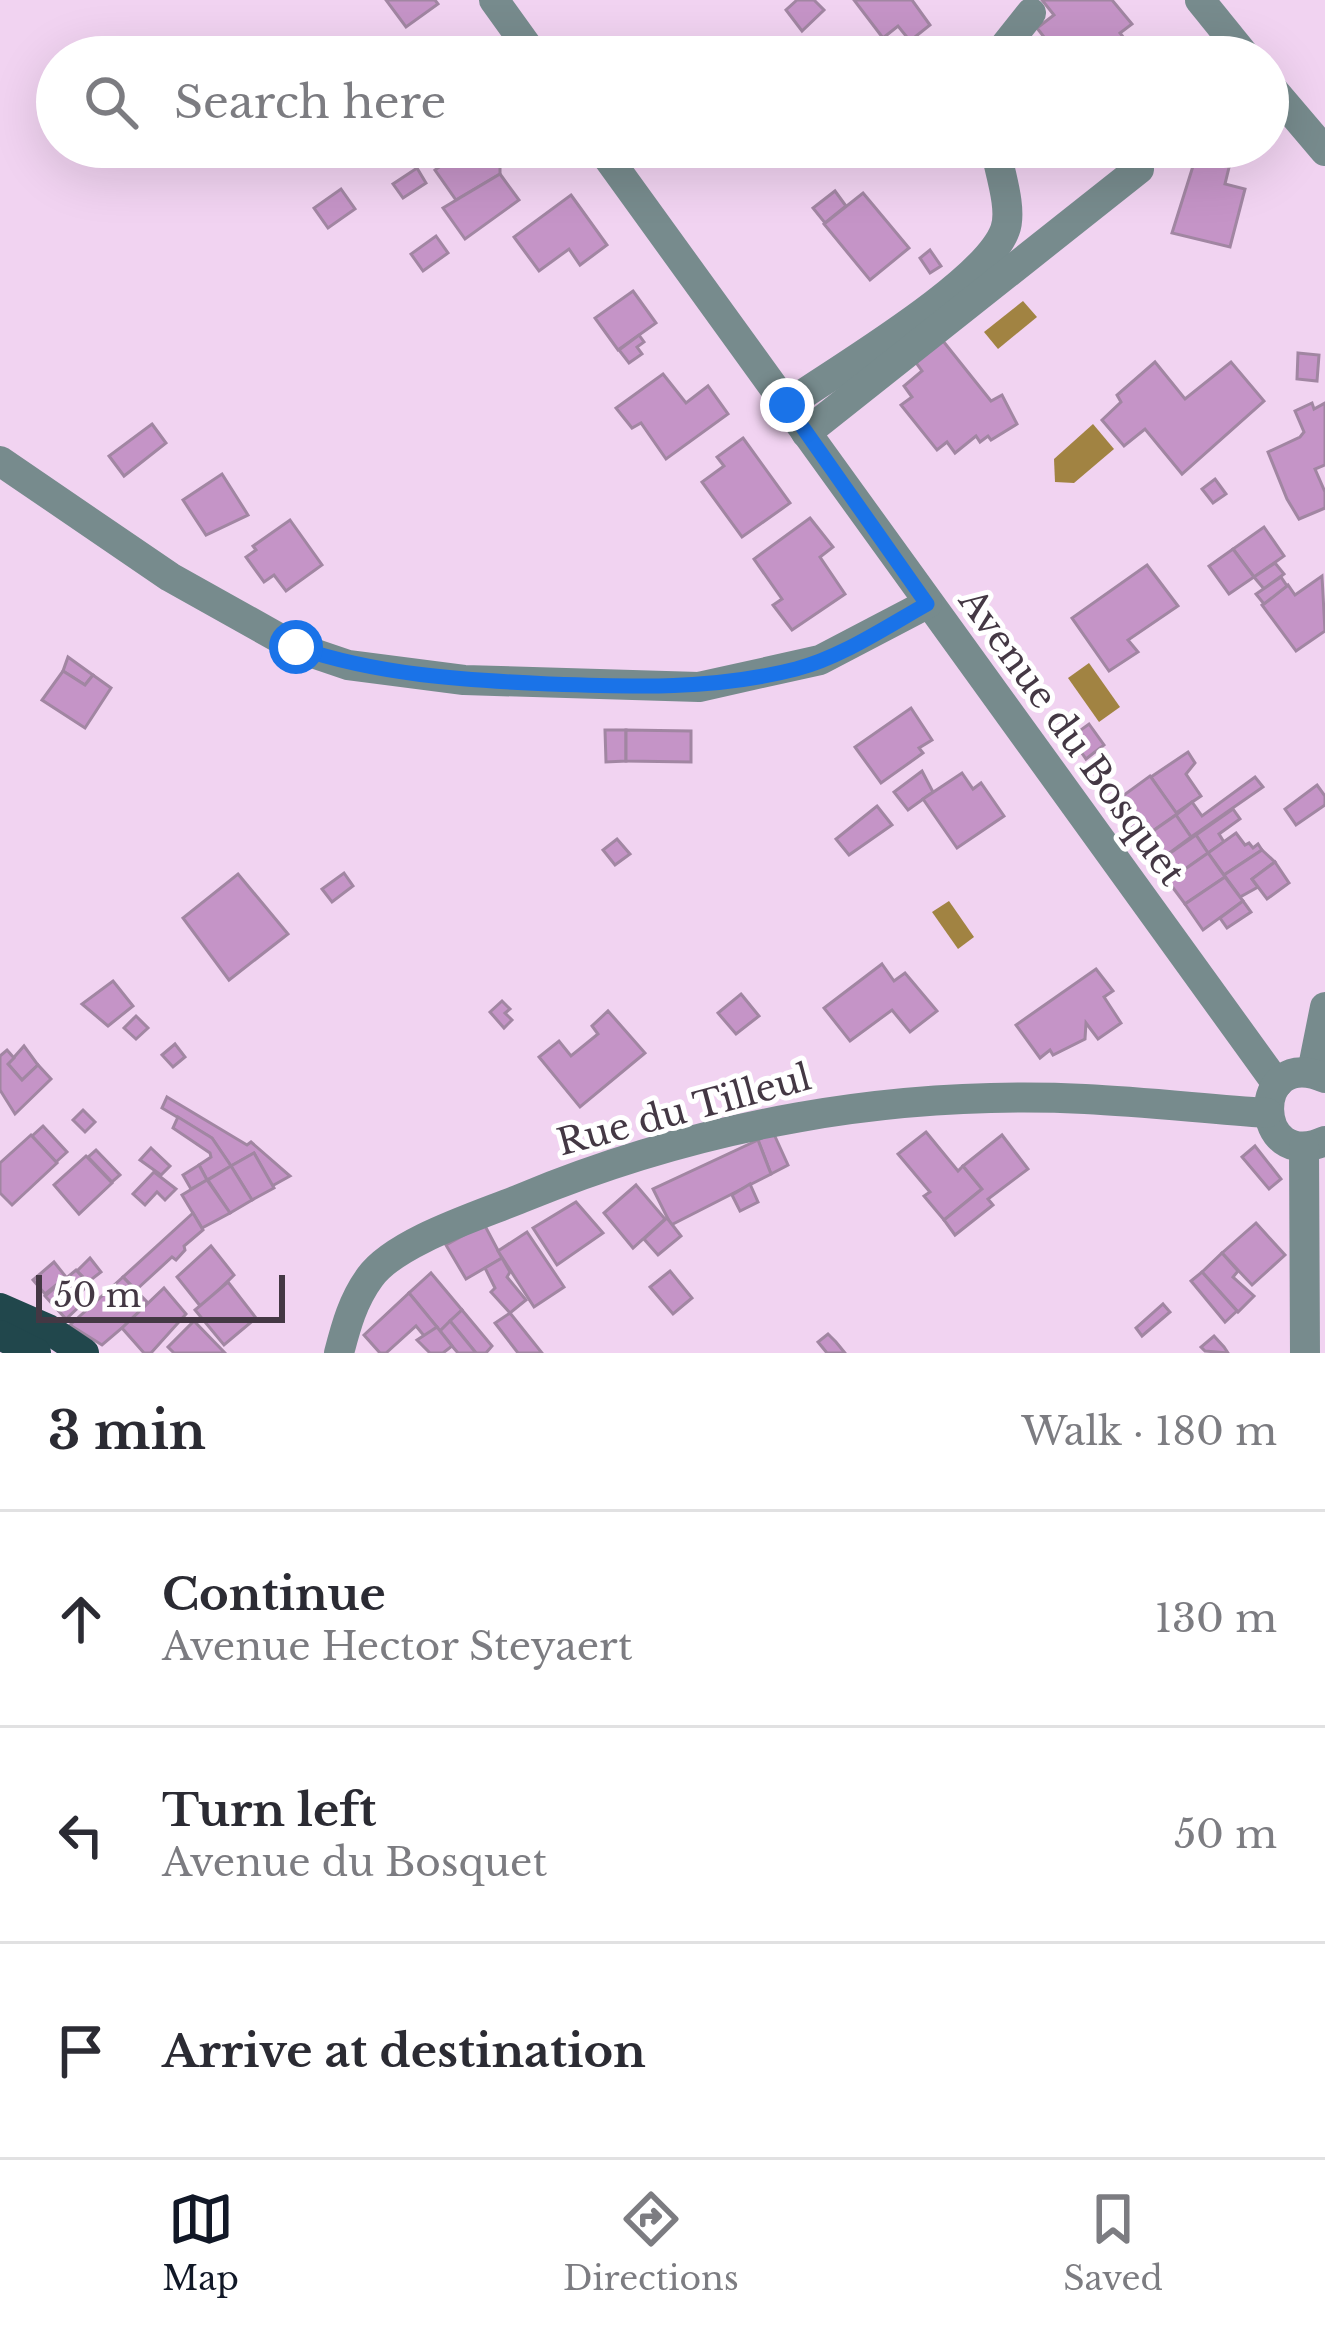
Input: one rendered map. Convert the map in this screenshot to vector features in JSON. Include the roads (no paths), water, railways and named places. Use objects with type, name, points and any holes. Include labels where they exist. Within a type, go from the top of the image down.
[{"type":"main road","points":[[0,1308],[48,1329],[85,1353]]},
{"type":"main road","points":[[0,1335],[36,1353]]},
{"type":"street","points":[[494,0],[520,36]]},
{"type":"street","points":[[1200,0],[1229,36]]},
{"type":"street","points":[[1013,36],[1031,13]]},
{"type":"street","points":[[1289,109],[1325,151]]},
{"type":"street","name":"Avenue du Bosquet","points":[[615,168],[1272,1098],[1276,1133],[1293,1145],[1314,1144]]},
{"type":"street","points":[[787,405],[936,301],[998,245],[1008,224],[999,168]]},
{"type":"street","points":[[806,433],[1139,169]]},
{"type":"street","points":[[0,461],[170,578],[296,647],[349,665],[464,680],[698,687],[820,661],[927,604]]},
{"type":"street","points":[[1272,1098],[1287,1076],[1318,1075],[1325,1007]]},
{"type":"street","name":"Rue du Tilleul","points":[[339,1353],[363,1288],[373,1273],[401,1252],[549,1187],[638,1155],[828,1109],[1016,1098],[1272,1098]]},
{"type":"street","points":[[1305,1353],[1314,1144]]}]
